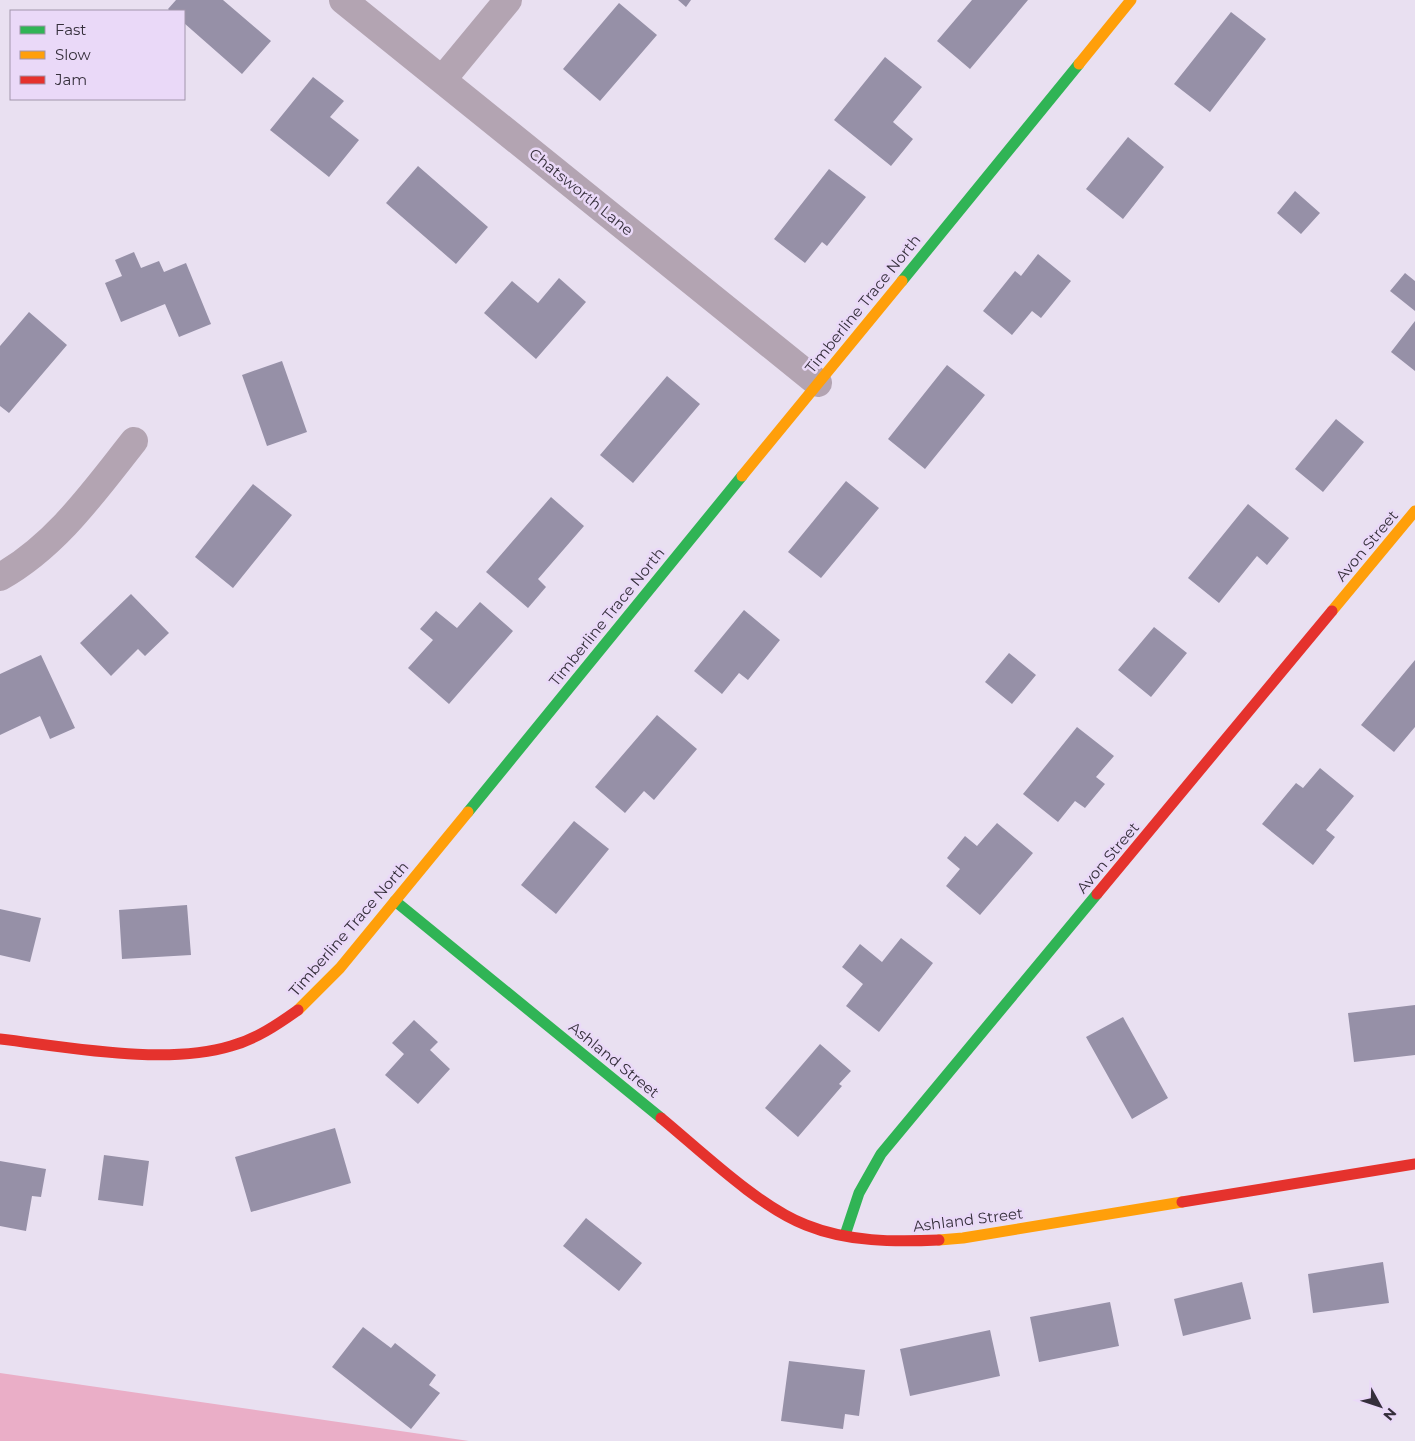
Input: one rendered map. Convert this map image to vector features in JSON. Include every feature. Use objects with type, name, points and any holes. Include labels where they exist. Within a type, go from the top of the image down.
[{"type":"street","name":"Chatsworth Lane","points":[[343,0],[818,383]]},
{"type":"street","points":[[442,80],[508,0]]},
{"type":"street","name":"Timberline Trace North","points":[[0,1040],[149,1056],[181,1056],[226,1048],[254,1037],[286,1019],[306,1003],[395,901],[1131,0]]},
{"type":"street","points":[[0,577],[33,555],[72,519],[134,440]]},
{"type":"street","name":"Avon Street","points":[[845,1235],[852,1204],[866,1176],[881,1154],[1415,511]]},
{"type":"street","name":"Ashland Street","points":[[395,901],[757,1196],[785,1215],[814,1228],[845,1235],[907,1242],[963,1238],[1415,1164]]},
{"type":"shaded area","points":[[0,1373],[469,1441],[0,1441]]},
{"type":"building","points":[[176,0],[223,0],[271,41],[242,74],[185,24],[185,10],[168,9]]},
{"type":"building","points":[[678,0],[691,0],[686,7]]},
{"type":"building","points":[[972,0],[1028,0],[970,69],[937,41]]},
{"type":"building","points":[[619,3],[657,35],[600,101],[563,69]]},
{"type":"building","points":[[1231,12],[1266,39],[1210,112],[1174,84]]},
{"type":"building","points":[[885,57],[922,87],[893,122],[913,139],[891,166],[834,120]]},
{"type":"building","points":[[313,77],[344,101],[330,117],[359,140],[329,177],[270,130]]},
{"type":"building","points":[[1128,137],[1164,167],[1123,219],[1086,189]]},
{"type":"building","points":[[418,166],[488,227],[456,264],[386,203]]},
{"type":"building","points":[[829,169],[866,197],[827,246],[822,242],[805,263],[774,239]]},
{"type":"building","points":[[1295,191],[1320,213],[1301,234],[1277,213]]},
{"type":"building","points":[[134,252],[141,268],[159,261],[164,272],[186,263],[211,324],[179,337],[165,304],[121,322],[105,283],[122,276],[115,260]]},
{"type":"building","points":[[1038,254],[1071,281],[1041,318],[1032,311],[1012,335],[983,311],[1015,271],[1021,276]]},
{"type":"building","points":[[1405,273],[1415,281],[1415,311],[1390,291]]},
{"type":"building","points":[[559,278],[586,302],[536,359],[484,313],[512,281],[538,303]]},
{"type":"building","points":[[29,312],[67,345],[9,413],[0,406],[0,346]]},
{"type":"building","points":[[1415,321],[1415,371],[1391,352]]},
{"type":"building","points":[[282,361],[307,432],[267,446],[242,375]]},
{"type":"building","points":[[947,365],[985,395],[925,469],[888,439]]},
{"type":"building","points":[[667,376],[700,404],[633,483],[600,455]]},
{"type":"building","points":[[1336,419],[1364,442],[1323,492],[1295,469]]},
{"type":"building","points":[[846,481],[879,508],[821,578],[788,552]]},
{"type":"building","points":[[253,484],[292,515],[233,588],[195,557]]},
{"type":"building","points":[[551,497],[584,526],[538,579],[546,587],[528,608],[486,572]]},
{"type":"building","points":[[1248,504],[1289,538],[1267,565],[1257,556],[1219,603],[1188,578]]},
{"type":"building","points":[[131,594],[169,633],[145,656],[138,649],[111,676],[80,643]]},
{"type":"building","points":[[480,602],[513,631],[449,704],[408,668],[433,640],[420,629],[436,611],[457,628]]},
{"type":"building","points":[[744,610],[780,640],[748,680],[739,673],[722,694],[694,671]]},
{"type":"building","points":[[1154,627],[1187,653],[1151,697],[1118,670]]},
{"type":"building","points":[[1009,653],[1036,675],[1012,704],[985,682]]},
{"type":"building","points":[[41,655],[75,728],[50,739],[40,716],[0,735],[0,674]]},
{"type":"building","points":[[1415,660],[1415,727],[1394,752],[1361,725]]},
{"type":"building","points":[[657,715],[697,749],[654,800],[644,791],[625,813],[595,787]]},
{"type":"building","points":[[1077,727],[1114,756],[1096,777],[1105,784],[1085,808],[1075,801],[1058,822],[1023,794]]},
{"type":"building","points":[[1320,768],[1354,796],[1326,830],[1335,837],[1313,865],[1262,824],[1296,783],[1303,788]]},
{"type":"building","points":[[574,821],[609,849],[556,914],[521,885]]},
{"type":"building","points":[[997,823],[1033,853],[980,915],[946,886],[960,869],[947,858],[965,836],[977,846]]},
{"type":"building","points":[[187,905],[191,955],[122,959],[119,910]]},
{"type":"building","points":[[0,909],[41,918],[30,962],[0,955]]},
{"type":"building","points":[[901,938],[933,963],[879,1032],[846,1006],[863,984],[842,967],[860,944],[882,962]]},
{"type":"building","points":[[1415,1005],[1415,1055],[1354,1062],[1348,1013]]},
{"type":"building","points":[[1123,1017],[1168,1098],[1132,1119],[1086,1037]]},
{"type":"building","points":[[414,1020],[438,1042],[430,1050],[450,1069],[418,1104],[385,1075],[404,1054],[392,1043]]},
{"type":"building","points":[[820,1044],[851,1071],[839,1084],[842,1086],[798,1137],[765,1108]]},
{"type":"building","points":[[335,1128],[351,1183],[251,1212],[235,1157]]},
{"type":"building","points":[[104,1155],[149,1161],[143,1206],[98,1200]]},
{"type":"building","points":[[0,1161],[46,1169],[41,1197],[32,1196],[26,1231],[0,1226]]},
{"type":"building","points":[[586,1218],[642,1263],[619,1291],[563,1246]]},
{"type":"building","points":[[1383,1262],[1389,1303],[1313,1313],[1308,1274]]},
{"type":"building","points":[[1242,1282],[1251,1319],[1183,1336],[1174,1299]]},
{"type":"building","points":[[1110,1302],[1119,1346],[1039,1362],[1030,1317]]},
{"type":"building","points":[[363,1327],[391,1348],[395,1343],[436,1375],[429,1385],[440,1393],[411,1429],[332,1367]]},
{"type":"building","points":[[990,1330],[1000,1376],[910,1396],[900,1349]]},
{"type":"building","points":[[789,1361],[865,1370],[859,1416],[845,1414],[843,1429],[781,1421]]},
{"type":"traffic: fast","points":[[902,281],[1079,64]]},
{"type":"traffic: fast","points":[[468,812],[742,476]]},
{"type":"traffic: fast","points":[[845,1235],[859,1193],[881,1154],[1097,894]]},
{"type":"traffic: fast","points":[[395,901],[661,1118]]},
{"type":"traffic: slow","points":[[1079,64],[1131,0]]},
{"type":"traffic: slow","points":[[742,476],[902,281]]},
{"type":"traffic: slow","points":[[1332,611],[1415,511]]},
{"type":"traffic: slow","points":[[298,1010],[340,968],[468,812]]},
{"type":"traffic: slow","points":[[939,1240],[963,1238],[1182,1202]]},
{"type":"traffic: jam","points":[[1097,894],[1332,611]]},
{"type":"traffic: jam","points":[[0,1039],[86,1050],[147,1055],[205,1052],[249,1040],[298,1010]]},
{"type":"traffic: jam","points":[[661,1118],[750,1192],[788,1217],[806,1225],[838,1235],[871,1240],[939,1240]]},
{"type":"traffic: jam","points":[[1182,1202],[1415,1164]]}]
